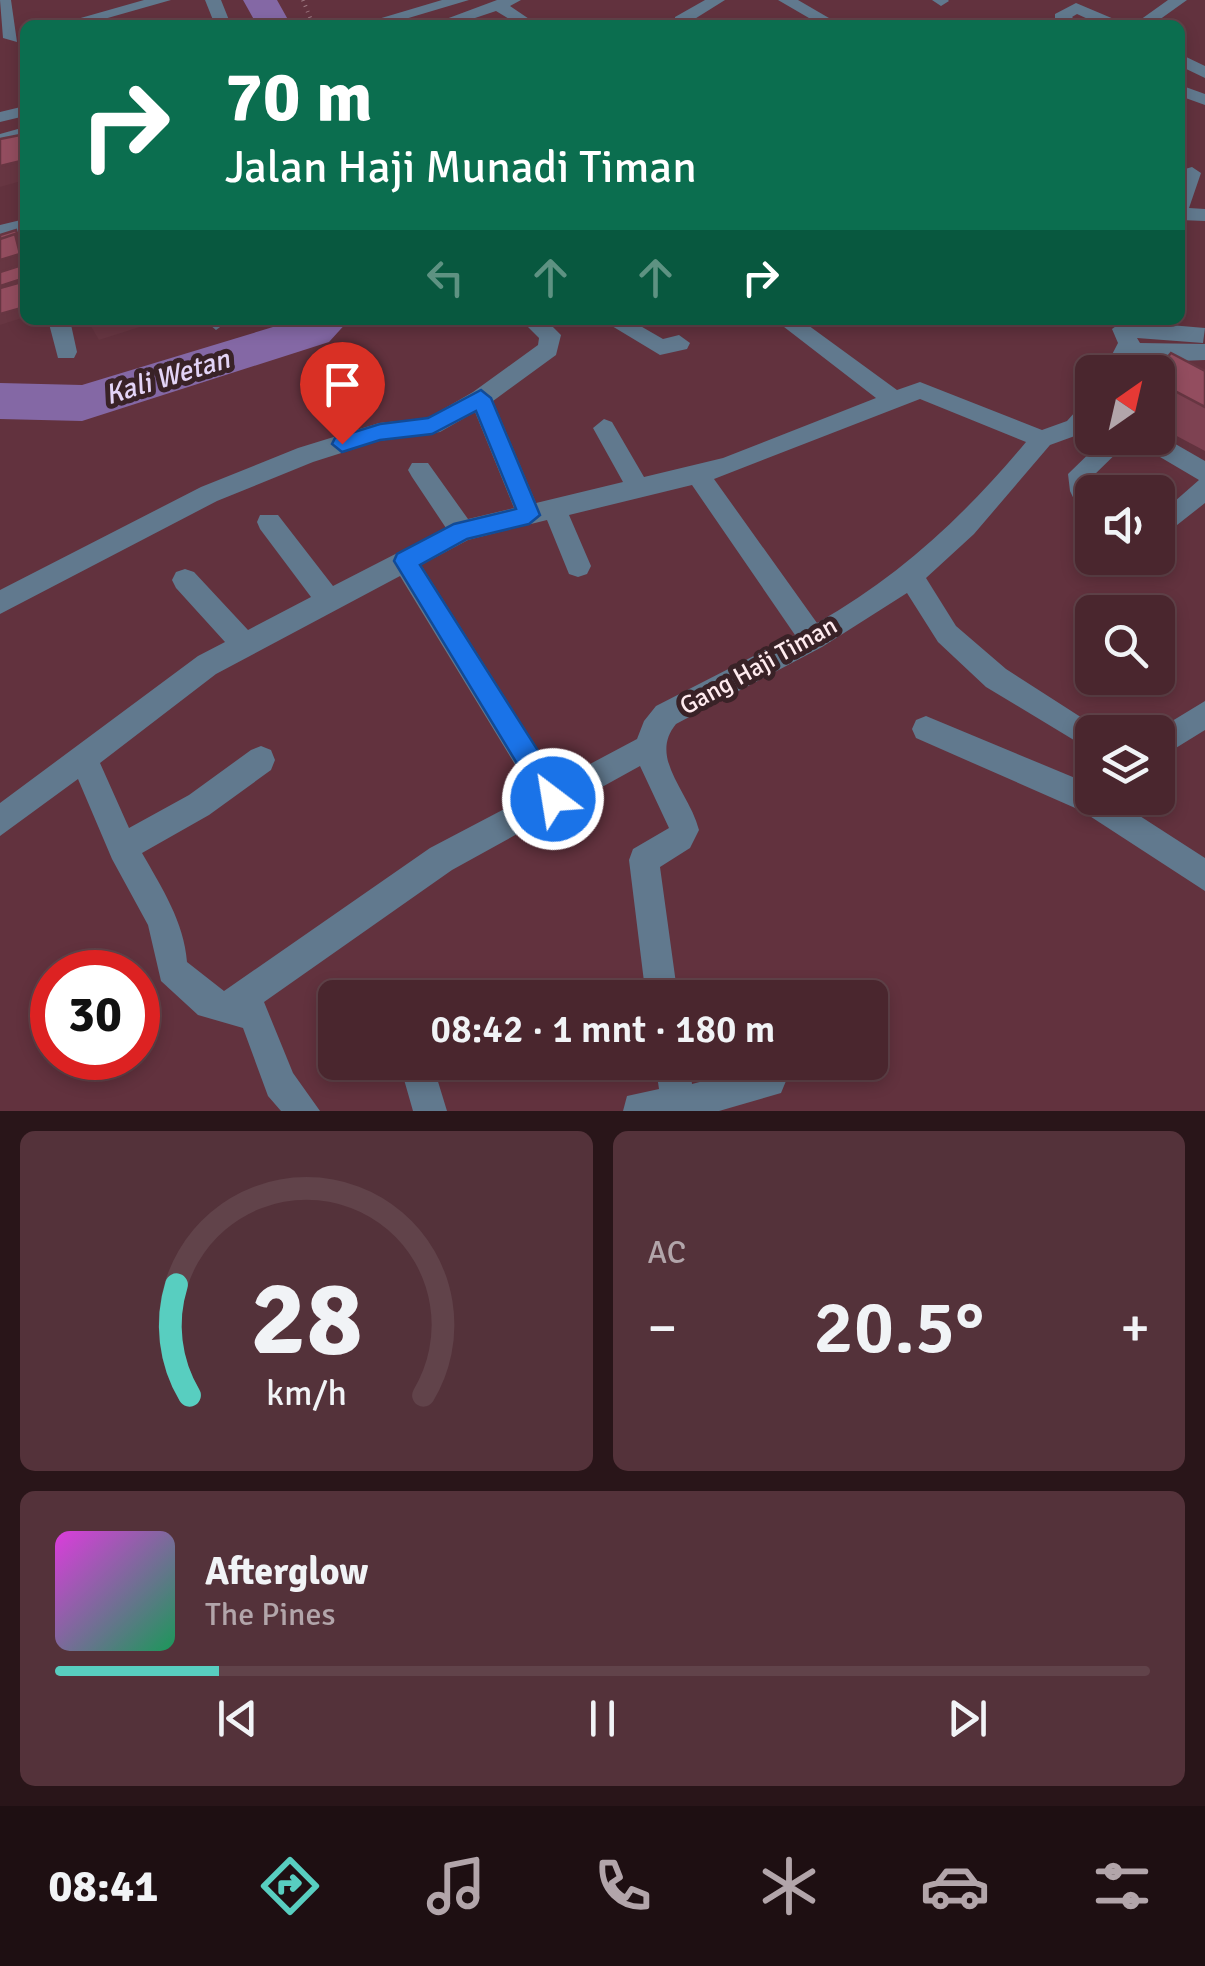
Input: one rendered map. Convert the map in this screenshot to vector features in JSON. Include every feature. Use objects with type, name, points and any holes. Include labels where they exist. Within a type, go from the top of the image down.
[{"type":"street","points":[[3,0],[12,38]]},
{"type":"street","points":[[76,20],[107,7],[163,0]]},
{"type":"street","points":[[385,20],[461,0]]},
{"type":"street","points":[[687,20],[718,0]]},
{"type":"street","points":[[786,0],[824,20]]},
{"type":"street","points":[[1046,0],[1070,18],[1080,8],[1105,20]]},
{"type":"street","points":[[1095,15],[1118,0]]},
{"type":"street","points":[[1149,20],[1179,0]]},
{"type":"street","points":[[453,20],[506,3],[525,20]]},
{"type":"street","points":[[1185,193],[1192,168]]},
{"type":"street","points":[[60,325],[66,352]]},
{"type":"street","points":[[0,603],[209,494],[324,449],[380,432],[432,426],[481,398],[548,349],[550,335],[538,325]]},
{"type":"street","points":[[621,325],[660,347],[679,342]]},
{"type":"street","points":[[793,325],[892,398]]},
{"type":"street","points":[[1123,332],[1155,354],[1204,344]]},
{"type":"street","points":[[0,820],[207,665],[462,531],[726,467],[920,390],[1042,439],[1075,428]]},
{"type":"street","points":[[481,398],[541,512],[578,566]]},
{"type":"street","points":[[604,428],[638,488]]},
{"type":"street","name":"Gang Haji Timan","points":[[647,748],[649,730],[666,715],[813,640],[910,575],[995,496],[1042,439]]},
{"type":"street","points":[[1080,475],[1101,455]]},
{"type":"street","points":[[1175,455],[1205,473]]},
{"type":"street","points":[[420,470],[462,531]]},
{"type":"street","points":[[696,474],[813,640]]},
{"type":"street","points":[[1175,515],[1205,488]]},
{"type":"street","points":[[268,522],[328,600]]},
{"type":"street","points":[[405,561],[553,799]]},
{"type":"street","points":[[910,575],[947,634],[996,678],[1075,727]]},
{"type":"street","points":[[185,580],[244,645]]},
{"type":"street","points":[[1175,734],[1205,714]]},
{"type":"street","points":[[926,728],[1075,791]]},
{"type":"street","points":[[230,1007],[440,859],[647,748],[684,830],[680,838],[644,860],[660,980]]},
{"type":"street","points":[[84,758],[170,941],[172,970],[209,1004],[245,1009],[260,1022],[280,1084],[303,1111]]},
{"type":"street","points":[[123,848],[199,806],[260,760]]},
{"type":"street","points":[[1117,815],[1205,876]]},
{"type":"street","points":[[420,1080],[430,1111]]},
{"type":"street","points":[[675,1080],[679,1108]]},
{"type":"street","points":[[639,1108],[679,1108],[770,1081]]},
{"type":"building","points":[[20,135],[20,161],[0,166],[0,139]]},
{"type":"building","points":[[16,230],[19,240],[15,234],[0,239],[0,235]]},
{"type":"building","points":[[15,234],[20,254],[0,260],[0,239]]},
{"type":"building","points":[[20,266],[20,280],[0,286],[0,272]]},
{"type":"building","points":[[20,282],[20,308],[0,314],[0,288]]},
{"type":"building","points":[[1175,355],[1205,371],[1205,407],[1175,391]]},
{"type":"waterway","name":"Kali Wetan","points":[[260,0],[271,20]]},
{"type":"waterway","name":"Kali Wetan","points":[[0,401],[82,403],[313,331],[321,325]]},
{"type":"route","points":[[342,444],[380,432],[432,426],[481,398],[529,515],[462,531],[405,561],[553,799]]}]
